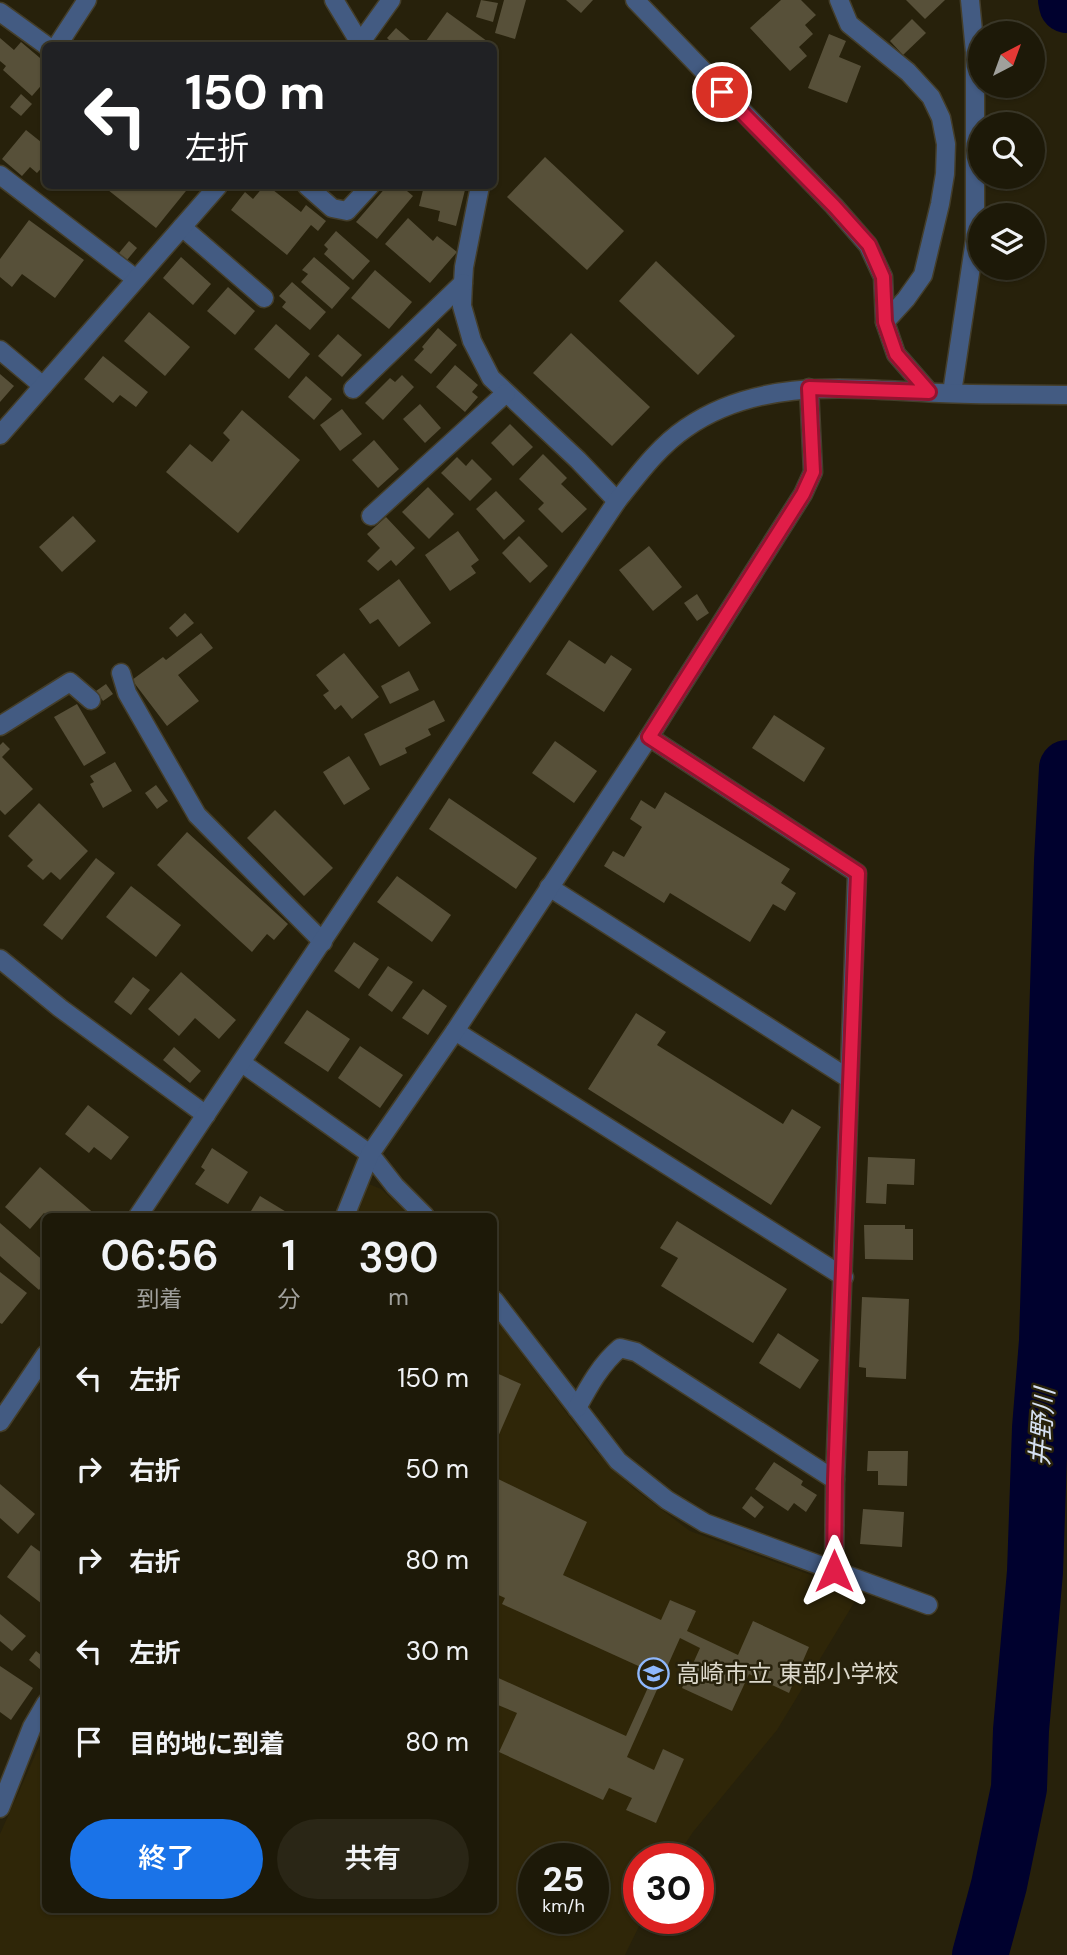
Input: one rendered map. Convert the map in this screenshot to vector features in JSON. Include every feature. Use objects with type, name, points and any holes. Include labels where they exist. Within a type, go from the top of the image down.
[{"type":"street","points":[[60,42],[87,0]]},
{"type":"street","points":[[334,0],[359,42]]},
{"type":"street","points":[[363,42],[391,0]]},
{"type":"street","points":[[635,0],[869,245],[883,277],[885,322],[896,354],[929,392]]},
{"type":"street","points":[[839,0],[849,24],[908,72],[931,97],[941,118],[946,144],[945,174],[938,214],[923,275],[885,322]]},
{"type":"street","points":[[959,393],[975,240],[975,52],[970,0]]},
{"type":"street","points":[[0,12],[42,42]]},
{"type":"street","points":[[0,175],[136,279]]},
{"type":"street","points":[[0,435],[215,189]]},
{"type":"street","points":[[310,189],[332,208],[347,211],[367,189]]},
{"type":"street","points":[[479,189],[463,283],[462,306],[472,341],[491,378],[617,501]]},
{"type":"street","points":[[182,227],[264,298]]},
{"type":"street","points":[[353,389],[463,283]]},
{"type":"street","points":[[0,350],[43,386]]},
{"type":"street","points":[[140,1213],[617,501],[653,455],[686,428],[724,407],[750,399],[809,388],[1067,395]]},
{"type":"street","points":[[346,1213],[370,1154],[455,1031],[649,737],[803,494],[813,472],[809,388]]},
{"type":"street","points":[[371,516],[506,393]]},
{"type":"street","points":[[121,673],[127,694],[197,815],[323,942]]},
{"type":"street","points":[[0,726],[70,682],[91,700]]},
{"type":"street","points":[[649,737],[858,873],[848,1078],[834,1571]]},
{"type":"street","points":[[549,887],[848,1078]]},
{"type":"street","points":[[0,959],[60,1008],[206,1115]]},
{"type":"street","points":[[455,1031],[844,1277]]},
{"type":"street","points":[[242,1063],[370,1154],[422,1213]]},
{"type":"street","points":[[497,1304],[618,1461],[667,1500],[705,1522],[928,1605]]},
{"type":"street","points":[[577,1408],[591,1383],[613,1354],[620,1348],[636,1352],[835,1480]]},
{"type":"street","points":[[0,1422],[42,1360]]},
{"type":"street","points":[[0,1808],[32,1727],[42,1710]]},
{"type":"shaded area","points":[[369,1184],[381,1189],[407,1213],[358,1213]]},
{"type":"shaded area","name":"高崎市立 東部小学校","points":[[497,1321],[595,1451],[633,1488],[690,1531],[860,1593],[777,1730],[686,1843],[623,1843],[623,1934],[635,1934],[625,1955],[0,1955],[0,1834],[42,1740],[42,1913],[497,1913]]},
{"type":"building","points":[[481,0],[498,3],[493,22],[476,17]]},
{"type":"building","points":[[504,0],[526,0],[515,39],[495,33]]},
{"type":"building","points":[[566,0],[593,0],[581,13]]},
{"type":"building","points":[[781,0],[801,0],[816,15],[805,25],[813,34],[799,47],[807,56],[790,71],[750,28]]},
{"type":"building","points":[[906,0],[945,0],[925,19]]},
{"type":"building","points":[[447,12],[488,42],[427,42]]},
{"type":"building","points":[[912,19],[926,33],[903,55],[890,41]]},
{"type":"building","points":[[396,28],[411,41],[391,42],[387,38]]},
{"type":"building","points":[[829,34],[846,41],[839,57],[861,66],[847,103],[808,88]]},
{"type":"building","points":[[0,38],[14,50],[21,42],[42,60],[42,85],[32,96],[3,70],[6,66],[0,61]]},
{"type":"building","points":[[21,94],[32,104],[21,116],[10,107]]},
{"type":"building","points":[[26,130],[42,143],[42,167],[37,173],[30,167],[22,176],[2,159]]},
{"type":"building","points":[[545,157],[624,231],[587,270],[507,197]]},
{"type":"building","points":[[107,189],[188,189],[156,228]]},
{"type":"building","points":[[261,189],[272,189],[301,212],[306,205],[326,221],[318,231],[311,225],[287,255],[231,210],[245,192],[253,199]]},
{"type":"building","points":[[384,189],[405,189],[413,196],[377,239],[356,222]]},
{"type":"building","points":[[423,189],[465,189],[456,226],[438,221],[440,211],[419,206]]},
{"type":"building","points":[[408,218],[433,241],[437,236],[457,252],[430,283],[385,244]]},
{"type":"building","points":[[29,220],[84,260],[55,298],[22,274],[12,287],[0,277],[0,259]]},
{"type":"building","points":[[336,231],[370,261],[353,280],[324,254],[328,249],[324,245]]},
{"type":"building","points":[[129,241],[137,248],[127,260],[119,253]]},
{"type":"building","points":[[181,257],[211,284],[193,305],[163,278]]},
{"type":"building","points":[[314,257],[350,288],[332,309],[301,282],[308,274],[302,270]]},
{"type":"building","points":[[656,261],[735,336],[698,375],[619,301]]},
{"type":"building","points":[[375,270],[412,302],[389,329],[351,298]]},
{"type":"building","points":[[292,282],[326,312],[310,330],[282,307],[286,302],[279,296]]},
{"type":"building","points":[[228,287],[255,311],[235,335],[207,311]]},
{"type":"building","points":[[149,312],[190,347],[165,376],[124,341]]},
{"type":"building","points":[[276,324],[310,354],[289,379],[254,349]]},
{"type":"building","points":[[438,328],[457,345],[431,374],[414,360]]},
{"type":"building","points":[[571,333],[650,407],[612,446],[533,373]]},
{"type":"building","points":[[338,334],[362,355],[342,377],[318,356]]},
{"type":"building","points":[[103,356],[148,392],[136,407],[120,395],[113,403],[84,379]]},
{"type":"building","points":[[455,365],[478,385],[472,392],[478,397],[465,412],[436,387]]},
{"type":"building","points":[[0,374],[14,386],[0,402]]},
{"type":"building","points":[[402,375],[414,387],[383,420],[365,403],[390,378],[395,382]]},
{"type":"building","points":[[306,376],[332,399],[314,420],[288,397]]},
{"type":"building","points":[[420,404],[441,428],[425,443],[403,419]]},
{"type":"building","points":[[342,409],[362,434],[340,451],[320,425]]},
{"type":"building","points":[[242,410],[300,460],[238,533],[166,472],[190,444],[212,462],[230,440],[223,433]]},
{"type":"building","points":[[510,424],[533,447],[513,466],[491,443]]},
{"type":"building","points":[[374,440],[399,469],[378,488],[352,460]]},
{"type":"building","points":[[543,454],[567,478],[561,484],[587,509],[562,533],[538,509],[544,503],[519,479]]},
{"type":"building","points":[[457,457],[466,466],[472,459],[492,479],[470,501],[441,473]]},
{"type":"building","points":[[428,487],[454,514],[429,539],[402,512]]},
{"type":"building","points":[[496,491],[525,521],[504,540],[476,509]]},
{"type":"building","points":[[73,516],[96,541],[62,572],[39,547]]},
{"type":"building","points":[[386,517],[415,548],[396,566],[391,560],[378,571],[367,561],[380,548],[367,534]]},
{"type":"building","points":[[458,531],[479,560],[471,566],[476,573],[450,591],[425,555]]},
{"type":"building","points":[[519,536],[548,566],[530,583],[502,553]]},
{"type":"building","points":[[649,546],[682,587],[653,611],[619,570]]},
{"type":"building","points":[[399,579],[431,623],[399,647],[378,619],[370,624],[359,609]]},
{"type":"building","points":[[697,594],[709,613],[697,621],[684,603]]},
{"type":"building","points":[[185,613],[194,623],[177,637],[169,628]]},
{"type":"building","points":[[201,633],[213,648],[178,675],[199,701],[167,726],[132,680],[163,657],[166,660]]},
{"type":"building","points":[[569,640],[605,664],[611,655],[632,669],[604,712],[546,674]]},
{"type":"building","points":[[344,653],[379,697],[352,719],[341,705],[335,710],[323,695],[329,691],[316,675]]},
{"type":"building","points":[[409,671],[419,690],[390,704],[381,686]]},
{"type":"building","points":[[106,684],[113,694],[103,701],[96,691]]},
{"type":"building","points":[[434,700],[445,721],[428,729],[431,735],[405,748],[407,753],[380,766],[364,734]]},
{"type":"building","points":[[77,704],[106,753],[84,766],[54,717]]},
{"type":"building","points":[[774,715],[825,748],[804,782],[752,748]]},
{"type":"building","points":[[555,741],[597,771],[574,803],[532,773]]},
{"type":"building","points":[[3,742],[10,749],[2,757],[33,789],[5,815],[0,810],[0,745]]},
{"type":"building","points":[[349,756],[370,789],[344,805],[323,772]]},
{"type":"building","points":[[115,762],[132,791],[103,808],[90,784],[94,782],[90,776]]},
{"type":"building","points":[[156,785],[168,801],[157,809],[145,793]]},
{"type":"building","points":[[665,792],[790,869],[781,883],[796,893],[785,911],[773,904],[750,942],[670,893],[664,903],[604,866],[613,851],[624,857],[642,827],[630,819],[641,800],[655,809]]},
{"type":"building","points":[[449,798],[537,858],[516,889],[429,829]]},
{"type":"building","points":[[39,803],[88,851],[60,880],[51,872],[43,880],[27,866],[33,860],[8,836]]},
{"type":"building","points":[[275,810],[333,868],[304,896],[247,838]]},
{"type":"building","points":[[187,832],[288,924],[274,940],[267,934],[252,952],[157,865]]},
{"type":"building","points":[[96,858],[115,873],[62,940],[43,925]]},
{"type":"building","points":[[397,876],[451,915],[432,942],[377,902]]},
{"type":"building","points":[[131,886],[181,925],[156,957],[106,917]]},
{"type":"building","points":[[354,942],[379,959],[359,989],[334,971]]},
{"type":"building","points":[[388,966],[413,982],[392,1012],[368,995]]},
{"type":"building","points":[[181,972],[236,1020],[219,1039],[195,1018],[179,1036],[148,1009]]},
{"type":"building","points":[[133,977],[150,990],[131,1015],[114,1002]]},
{"type":"building","points":[[423,989],[447,1006],[428,1035],[402,1018]]},
{"type":"building","points":[[307,1010],[350,1039],[328,1072],[284,1043]]},
{"type":"building","points":[[636,1013],[666,1032],[657,1045],[783,1124],[792,1109],[821,1127],[771,1205],[588,1089]]},
{"type":"building","points":[[360,1046],[403,1075],[380,1108],[338,1078]]},
{"type":"building","points":[[174,1047],[201,1071],[190,1083],[163,1060]]},
{"type":"building","points":[[88,1105],[129,1137],[111,1160],[94,1147],[89,1153],[65,1134]]},
{"type":"building","points":[[212,1148],[248,1172],[228,1204],[195,1184],[205,1170],[201,1167]]},
{"type":"building","points":[[868,1157],[915,1159],[914,1185],[887,1184],[886,1204],[866,1203]]},
{"type":"building","points":[[40,1167],[94,1213],[42,1213],[30,1229],[5,1207]]},
{"type":"building","points":[[260,1196],[288,1213],[250,1213]]},
{"type":"building","points":[[677,1221],[787,1289],[753,1343],[661,1286],[678,1258],[660,1248]]},
{"type":"building","points":[[0,1223],[42,1260],[42,1287],[39,1290],[0,1256]]},
{"type":"building","points":[[864,1225],[905,1225],[905,1229],[913,1229],[913,1260],[865,1259]]},
{"type":"building","points":[[0,1272],[27,1293],[2,1324],[0,1323]]},
{"type":"building","points":[[862,1297],[909,1299],[906,1379],[866,1377],[866,1368],[859,1367]]},
{"type":"building","points":[[778,1333],[819,1360],[800,1389],[759,1363]]},
{"type":"building","points":[[497,1373],[521,1384],[497,1439]]},
{"type":"building","points":[[868,1451],[908,1451],[907,1486],[878,1485],[878,1471],[867,1471]]},
{"type":"building","points":[[774,1462],[803,1481],[801,1485],[817,1495],[806,1512],[794,1503],[788,1511],[755,1489]]},
{"type":"building","points":[[497,1478],[587,1522],[563,1575],[661,1620],[670,1600],[696,1611],[687,1631],[738,1655],[753,1621],[809,1647],[789,1693],[749,1674],[732,1711],[682,1688],[700,1648],[680,1638],[627,1757],[654,1770],[663,1749],[684,1759],[656,1823],[626,1810],[632,1798],[609,1788],[603,1800],[499,1752],[517,1713],[498,1705],[497,1708],[497,1677],[626,1736],[660,1661],[650,1657],[645,1669],[502,1604],[505,1598],[497,1594]]},
{"type":"building","points":[[0,1484],[35,1514],[18,1534],[0,1518]]},
{"type":"building","points":[[751,1496],[764,1507],[755,1518],[742,1508]]},
{"type":"building","points":[[863,1509],[904,1512],[902,1547],[860,1544]]},
{"type":"building","points":[[31,1545],[42,1553],[42,1604],[7,1577]]},
{"type":"building","points":[[0,1614],[26,1636],[12,1651],[0,1641]]},
{"type":"building","points":[[36,1651],[42,1656],[42,1669],[41,1670],[29,1660]]},
{"type":"building","points":[[0,1666],[33,1688],[11,1720],[0,1712]]},
{"type":"waterway","name":"井野川","points":[[1066,0],[1067,5]]},
{"type":"waterway","name":"井野川","points":[[980,1955],[999,1885],[1019,1788],[1021,1730],[1035,1572],[1040,1428],[1047,1341],[1067,768]]},
{"type":"place","name":"高崎市立 東部小学校","points":[[653,1674]]},
{"type":"route","points":[[722,92],[869,245],[883,277],[885,322],[896,354],[929,392],[809,388],[813,472],[803,494],[649,737],[858,873],[848,1078],[834,1571]]}]
